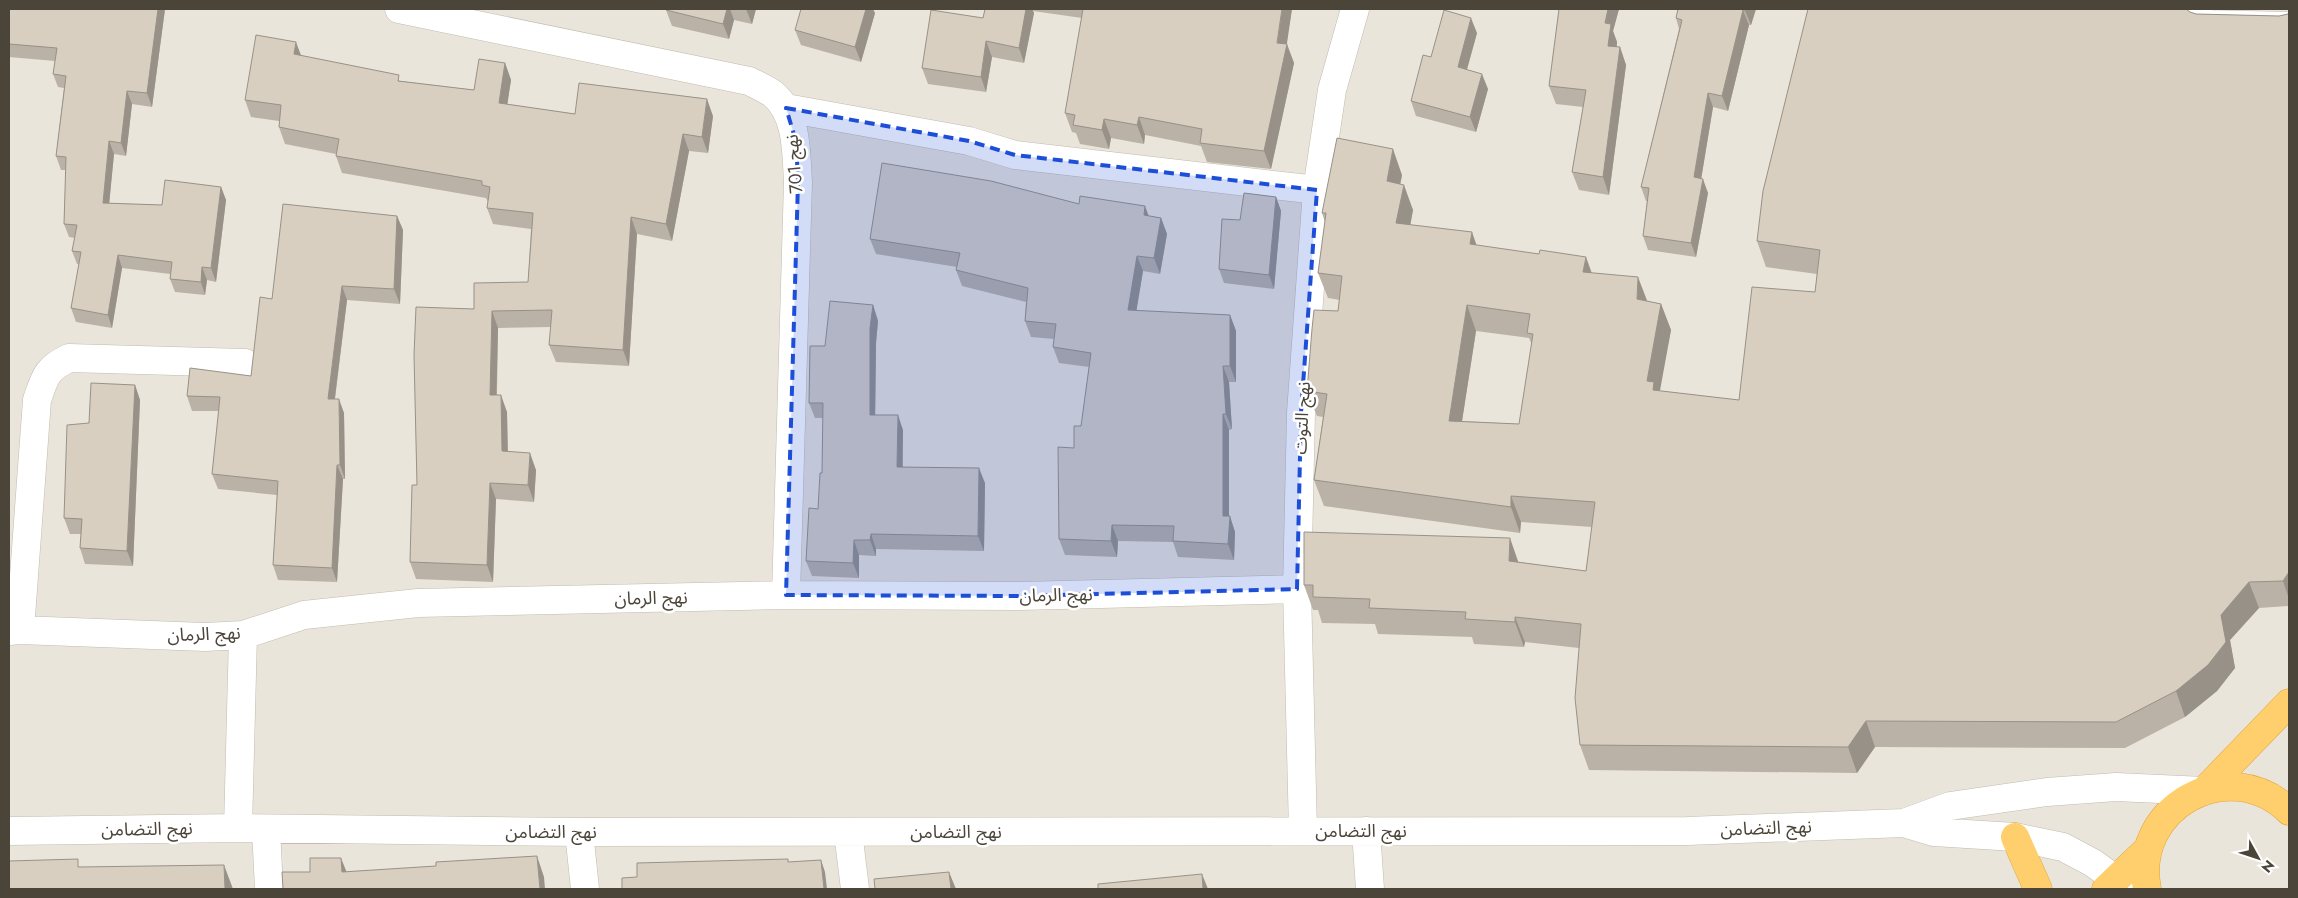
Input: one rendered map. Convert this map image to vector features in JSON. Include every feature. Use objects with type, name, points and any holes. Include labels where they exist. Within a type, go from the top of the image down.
[{"type":"highway","points":[[2204,791],[2289,703]]},
{"type":"highway","points":[[2147,889],[2145,877],[2148,849],[2155,832],[2172,810],[2187,798],[2204,791],[2224,787],[2254,790],[2272,798],[2289,810]]},
{"type":"highway","points":[[2015,837],[2038,889]]},
{"type":"highway","points":[[2117,886],[2148,849]]},
{"type":"street","points":[[399,9],[749,81],[772,94],[786,108],[969,141],[1015,155],[1317,190]]},
{"type":"street","name":"نهج التوت","points":[[1303,831],[1297,590],[1301,413],[1317,190],[1332,90],[1355,9]]},
{"type":"street","points":[[2193,9],[2206,24],[2289,26]]},
{"type":"street","name":"نهج 701","points":[[786,108],[796,141],[798,182],[786,595]]},
{"type":"street","points":[[14,631],[37,400],[44,381],[53,366],[69,358],[245,363]]},
{"type":"street","name":"نهج الرمان","points":[[14,631],[205,637],[243,635],[304,615],[418,603],[786,595],[1020,596],[1297,590]]},
{"type":"street","points":[[238,828],[243,635]]},
{"type":"street","name":"نهج التضامن","points":[[9,831],[238,828],[579,832],[1687,831],[1904,823],[1950,806],[2047,792],[2116,787],[2204,791]]},
{"type":"street","name":"نهج التضامن","points":[[1904,823],[1934,832],[2015,837],[2063,847],[2093,863],[2117,886]]},
{"type":"street","points":[[266,829],[269,889]]},
{"type":"street","points":[[579,832],[585,889]]},
{"type":"street","points":[[848,832],[855,889]]},
{"type":"street","points":[[1366,832],[1370,889]]},
{"type":"highlighted area","points":[[786,108],[969,141],[1015,155],[1317,190],[1301,413],[1297,589],[1020,596],[786,595],[798,182],[796,141]]},
{"type":"shaded area","points":[[9,9],[2289,9],[2289,889],[9,889]]},
{"type":"building","points":[[9,9],[158,9],[147,93],[127,91],[121,143],[109,141],[103,203],[162,205],[165,180],[221,187],[211,268],[202,267],[201,282],[170,279],[172,262],[118,255],[108,315],[71,308],[81,252],[72,251],[77,225],[64,224],[66,157],[56,156],[66,76],[53,74],[57,48],[9,44]]},
{"type":"building","points":[[666,9],[727,9],[723,24]]},
{"type":"building","points":[[801,9],[866,9],[855,47],[795,30]]},
{"type":"building","points":[[985,9],[1026,9],[1019,48],[986,41],[981,77],[922,68],[931,10],[983,18]]},
{"type":"building","points":[[1083,9],[1282,9],[1277,43],[1287,44],[1264,151],[1200,143],[1202,129],[1139,117],[1137,125],[1104,119],[1102,130],[1073,125],[1075,115],[1065,113]]},
{"type":"building","points":[[1559,9],[1608,9],[1605,23],[1611,24],[1608,46],[1620,47],[1603,177],[1572,172],[1586,90],[1549,86]]},
{"type":"building","points":[[1678,9],[1746,9],[1745,11],[1743,10],[1722,96],[1708,93],[1694,177],[1703,179],[1691,243],[1643,236],[1649,188],[1641,187],[1682,20],[1676,18]]},
{"type":"building","points":[[1808,9],[2186,9],[2196,14],[2279,16],[2289,12],[2289,572],[2283,581],[2249,582],[2221,615],[2226,642],[2208,665],[2176,691],[2116,722],[1866,721],[1848,747],[1580,745],[1575,698],[1581,624],[1515,617],[1515,622],[1465,619],[1466,612],[1369,608],[1370,599],[1313,597],[1313,585],[1304,585],[1304,532],[1510,538],[1509,561],[1586,571],[1595,502],[1511,496],[1511,507],[1314,480],[1327,394],[1307,391],[1314,310],[1338,311],[1342,276],[1318,273],[1326,213],[1322,213],[1337,138],[1393,149],[1387,181],[1404,185],[1396,223],[1472,232],[1470,244],[1539,254],[1540,250],[1586,257],[1583,272],[1638,277],[1637,299],[1661,304],[1647,381],[1654,382],[1653,390],[1739,400],[1752,287],[1815,292],[1820,250],[1757,241],[1763,191]],"holes":[[[1467,305],[1530,314],[1527,333],[1533,334],[1519,424],[1449,421]]]},
{"type":"building","points":[[1444,10],[1471,18],[1458,67],[1482,74],[1470,117],[1411,101],[1423,55],[1431,57]]},
{"type":"building","points":[[256,35],[296,42],[294,54],[399,75],[398,81],[474,90],[479,59],[505,63],[499,103],[575,114],[579,83],[707,99],[702,137],[683,134],[666,224],[631,217],[623,350],[549,345],[552,310],[492,311],[490,395],[501,395],[502,451],[530,453],[528,485],[490,483],[487,565],[410,562],[412,485],[417,485],[414,355],[416,307],[474,309],[474,283],[528,282],[533,213],[487,208],[490,187],[482,185],[482,181],[336,156],[339,139],[279,127],[281,105],[245,100]]},
{"type":"building","points":[[882,163],[991,181],[1079,204],[1080,196],[1145,206],[1144,215],[1161,218],[1154,258],[1137,256],[1128,310],[1230,315],[1230,366],[1223,366],[1226,414],[1223,414],[1223,516],[1230,516],[1228,544],[1173,541],[1174,526],[1112,525],[1111,541],[1059,539],[1058,447],[1074,448],[1074,426],[1081,426],[1091,353],[1053,347],[1056,324],[1025,321],[1028,288],[956,270],[960,253],[870,239]]},
{"type":"building","points":[[1244,193],[1276,197],[1269,275],[1219,269],[1222,219],[1240,220]]},
{"type":"building","points":[[283,204],[397,216],[394,289],[342,286],[328,399],[339,399],[340,465],[337,465],[332,568],[273,565],[278,481],[212,474],[220,397],[187,396],[190,368],[251,376],[260,297],[272,299]]},
{"type":"building","points":[[830,301],[873,305],[870,328],[870,415],[898,415],[897,467],[979,468],[978,536],[871,534],[870,540],[854,540],[853,563],[806,561],[809,508],[818,509],[820,473],[822,473],[823,403],[809,403],[810,346],[825,346]]},
{"type":"building","points":[[91,383],[135,385],[127,551],[80,548],[82,519],[64,518],[67,425],[89,423]]},
{"type":"building","points":[[537,856],[540,889],[283,889],[282,872],[310,872],[310,858],[341,858],[342,872],[436,866],[436,862]]},
{"type":"building","points":[[78,859],[78,867],[224,865],[225,889],[9,889],[9,861]]},
{"type":"building","points":[[788,859],[788,862],[821,860],[824,889],[622,889],[622,878],[637,877],[637,863]]},
{"type":"building","points":[[949,872],[951,889],[875,889],[874,879]]},
{"type":"building","points":[[1202,874],[1203,889],[1098,889],[1098,884]]}]
